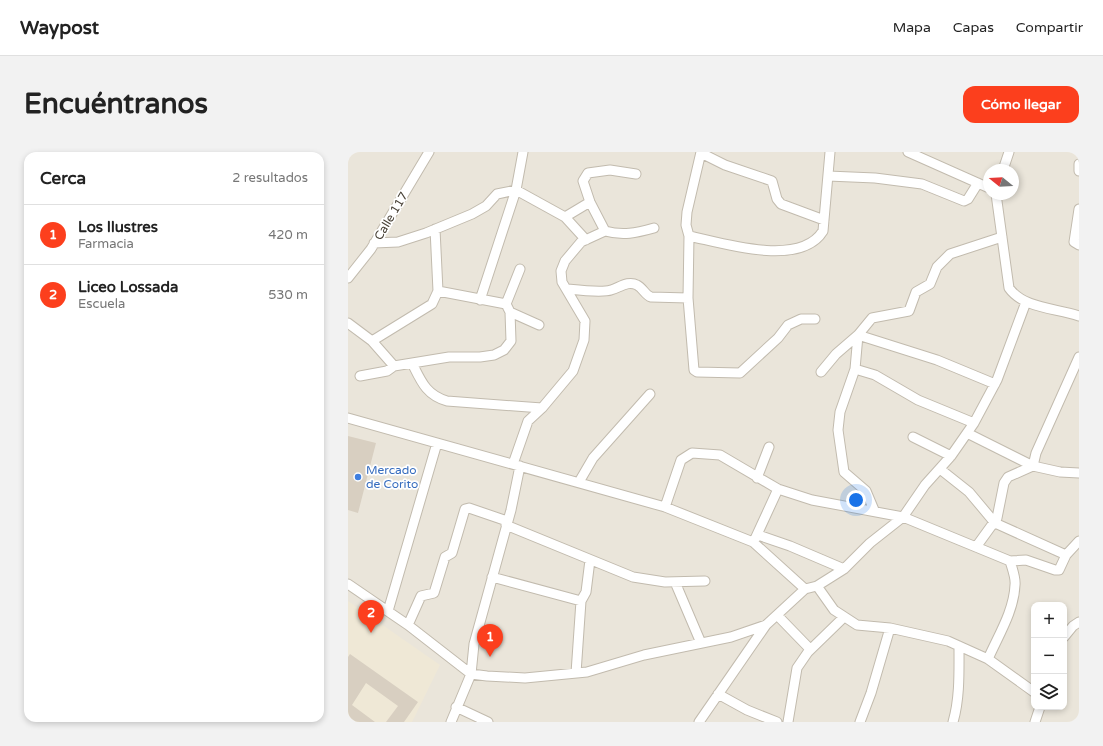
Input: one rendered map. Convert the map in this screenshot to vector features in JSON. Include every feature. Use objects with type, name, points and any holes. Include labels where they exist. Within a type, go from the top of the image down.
[{"type":"street","name":"Calle 117","points":[[348,278],[374,243],[429,152]]},
{"type":"street","points":[[480,300],[516,190],[523,152]]},
{"type":"street","points":[[815,319],[801,319],[788,325],[778,338],[740,373],[697,372],[694,370],[688,298],[688,236],[686,225],[687,212],[701,152],[725,165],[772,180],[777,199],[781,204],[824,220]]},
{"type":"street","points":[[688,236],[769,252],[797,249],[817,240],[823,231],[830,152]]},
{"type":"street","points":[[908,152],[983,185]]},
{"type":"street","points":[[1005,164],[1009,152]]},
{"type":"street","points":[[1079,164],[1079,171]]},
{"type":"street","points":[[606,231],[590,202],[583,181],[588,173],[610,170],[636,174]]},
{"type":"street","points":[[828,176],[876,178],[922,184],[964,200],[968,199],[978,183]]},
{"type":"street","points":[[374,243],[398,242],[435,229],[486,206],[497,194],[516,190],[565,217],[586,240]]},
{"type":"street","points":[[997,200],[1009,288],[1026,302],[1079,316]]},
{"type":"street","points":[[565,217],[590,202]]},
{"type":"street","points":[[1079,209],[1074,242],[1079,245]]},
{"type":"street","points":[[451,722],[471,674],[474,644],[506,523],[517,465],[528,421],[542,408],[573,371],[584,340],[585,321],[562,282],[561,271],[565,261],[581,242],[606,231],[630,234],[654,228]]},
{"type":"street","points":[[372,341],[432,304],[438,291],[435,229]]},
{"type":"street","points":[[821,372],[836,354],[858,335],[872,318],[909,310],[916,292],[930,284],[937,267],[950,254],[1002,237]]},
{"type":"street","points":[[360,376],[387,371],[394,366],[449,357],[480,357],[494,355],[504,350],[511,341],[508,308],[520,269]]},
{"type":"street","points":[[567,289],[607,291],[625,284],[633,284],[637,285],[647,296],[688,298]]},
{"type":"street","points":[[438,291],[508,308],[539,325]]},
{"type":"street","points":[[699,722],[766,625],[805,589],[817,586],[844,569],[870,543],[903,517],[926,485],[951,456],[974,423],[995,384],[1026,302]]},
{"type":"street","points":[[348,323],[372,341],[394,366]]},
{"type":"street","points":[[858,335],[855,369],[838,422],[844,472],[866,492],[874,510]]},
{"type":"street","points":[[858,335],[937,360],[995,384]]},
{"type":"street","points":[[1033,466],[1036,453],[1047,426],[1079,357]]},
{"type":"street","points":[[412,363],[424,385],[435,398],[447,401],[542,408]]},
{"type":"street","points":[[855,369],[875,375],[918,400],[974,423]]},
{"type":"street","points":[[579,482],[593,458],[650,394]]},
{"type":"street","points":[[348,418],[665,507],[756,539],[790,546],[844,569]]},
{"type":"street","points":[[967,433],[1033,466],[1060,472],[1079,473]]},
{"type":"street","points":[[913,437],[951,456]]},
{"type":"street","points":[[388,611],[437,443]]},
{"type":"street","points":[[757,478],[769,447]]},
{"type":"street","points":[[665,507],[681,460],[692,453],[720,455],[778,489],[812,500],[874,510],[903,517],[1010,561],[1026,560],[1057,570],[1060,569],[1066,555],[1079,541]]},
{"type":"street","points":[[976,547],[998,518],[1004,483],[1008,477],[1033,466]]},
{"type":"street","points":[[940,469],[968,492],[995,523],[1066,555]]},
{"type":"street","points":[[756,539],[778,489]]},
{"type":"street","points":[[408,625],[421,596],[434,593],[445,557],[452,553],[465,509],[469,508],[633,577],[675,582],[705,581]]},
{"type":"street","points":[[756,539],[805,589]]},
{"type":"street","points":[[576,673],[581,601],[586,592],[590,560]]},
{"type":"street","points":[[988,659],[1003,626],[1012,600],[1015,584],[1010,561]]},
{"type":"street","points":[[492,577],[581,601]]},
{"type":"street","points":[[675,582],[701,643]]},
{"type":"street","points":[[348,584],[408,625],[471,674],[526,678],[587,672],[644,655],[731,637],[766,625]]},
{"type":"street","points":[[817,586],[834,610],[843,618],[857,625],[890,628],[924,634],[959,646],[988,659],[1031,690]]},
{"type":"street","points":[[777,615],[810,650]]},
{"type":"street","points":[[788,722],[797,668],[810,650],[843,618]]},
{"type":"street","points":[[1067,634],[1077,625]]},
{"type":"street","points":[[860,722],[872,693],[890,628]]},
{"type":"street","points":[[954,722],[959,672],[959,646]]},
{"type":"street","points":[[718,694],[747,710],[777,722]]},
{"type":"street","points":[[456,707],[488,722]]},
{"type":"street","points":[[1035,722],[1039,710]]},
{"type":"shaded area","points":[[348,152],[1079,152],[1079,722],[348,722]]},
{"type":"shaded area","points":[[348,601],[440,665],[412,722],[348,722]]},
{"type":"building","name":"Mercado de Corito","points":[[348,436],[376,443],[358,513],[348,510]]},
{"type":"building","points":[[350,654],[418,702],[404,722],[386,722],[398,706],[366,683],[352,705],[375,722],[355,722],[348,717],[348,657]]},
{"type":"place","name":"Mercado de Corito","points":[[358,477]]},
{"type":"place","name":"Liceo Lossada","points":[[371,633]]},
{"type":"place","name":"Los Ilustres","points":[[490,657]]}]
